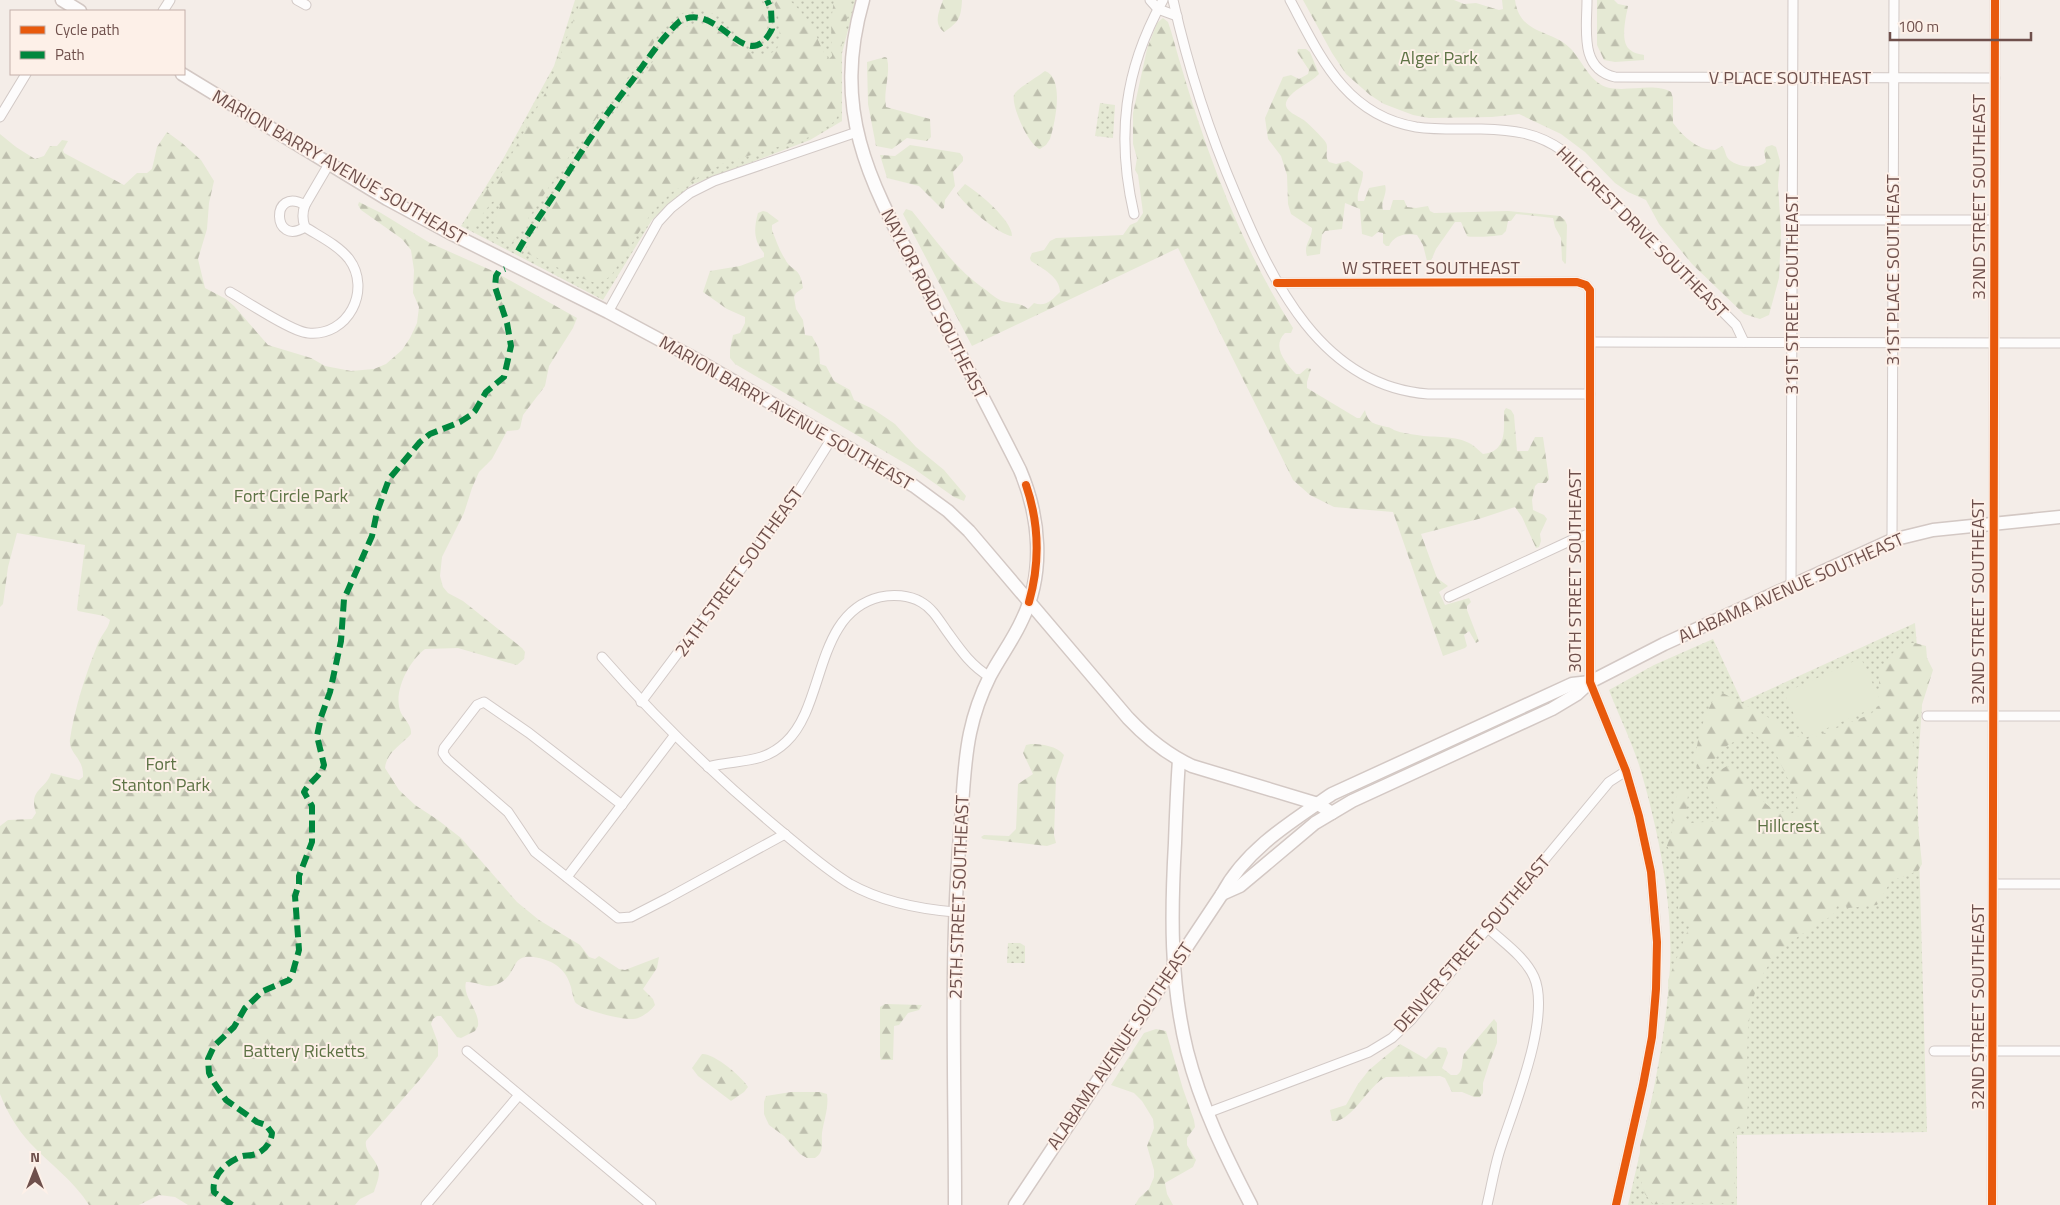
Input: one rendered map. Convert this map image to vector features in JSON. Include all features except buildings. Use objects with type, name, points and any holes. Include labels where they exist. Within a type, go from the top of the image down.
[{"type":"main road","name":"NAYLOR ROAD SOUTHEAST","points":[[863,0],[855,39],[852,72],[852,97],[856,132],[867,169],[880,199],[1008,446],[1026,485],[1034,511],[1037,539],[1036,568],[1029,602]]},
{"type":"main road","points":[[63,5],[77,10]]},
{"type":"main road","name":"MARION BARRY AVENUE SOUTHEAST","points":[[184,75],[329,164],[450,233],[608,312],[698,360],[914,486],[948,511],[979,542],[1128,718],[1148,737],[1179,760],[1203,770],[1318,804],[1332,812]]},
{"type":"main road","name":"ALABAMA AVENUE SOUTHEAST","points":[[1222,894],[1240,886],[1315,822],[1352,801],[1552,709],[1577,694],[1590,682],[1664,644],[1791,588],[1892,540],[1933,530],[2060,517]]},
{"type":"main road","name":"25TH STREET SOUTHEAST","points":[[955,1205],[955,912],[968,746],[975,714],[990,677],[1018,629],[1029,602]]},
{"type":"main road","name":"ALABAMA AVENUE SOUTHEAST","points":[[1015,1203],[1222,894],[1230,879],[1244,861],[1269,839],[1332,794],[1572,684],[1590,682]]},
{"type":"main road","points":[[1179,760],[1173,888],[1173,965],[1185,1040],[1207,1113],[1225,1155],[1251,1205]]},
{"type":"street","points":[[297,0],[306,5]]},
{"type":"street","points":[[1150,0],[1158,9],[1177,16]]},
{"type":"street","points":[[1134,214],[1125,162],[1126,107],[1139,50],[1163,0]]},
{"type":"street","points":[[1173,0],[1196,87],[1217,148],[1247,222],[1276,283],[1294,311],[1324,345],[1358,371],[1390,387],[1411,392],[1428,394],[1590,394]]},
{"type":"street","name":"HILLCREST DRIVE SOUTHEAST","points":[[1290,0],[1332,75],[1350,95],[1372,111],[1391,120],[1418,127],[1523,132],[1542,138],[1563,151],[1736,325],[1744,342]]},
{"type":"street","name":"V PLACE SOUTHEAST","points":[[1587,0],[1587,49],[1591,61],[1603,73],[1615,77],[1995,78]]},
{"type":"street","name":"31ST STREET SOUTHEAST","points":[[1791,588],[1792,0]]},
{"type":"street","name":"31ST PLACE SOUTHEAST","points":[[1892,540],[1894,0]]},
{"type":"street","name":"32ND STREET SOUTHEAST","points":[[1992,1205],[1995,0]]},
{"type":"street","points":[[0,117],[25,75]]},
{"type":"street","points":[[608,312],[654,228],[668,211],[685,197],[706,184],[856,132]]},
{"type":"street","points":[[230,292],[293,328],[307,333],[322,332],[340,324],[350,316],[357,296],[358,284],[355,270],[341,250],[305,227],[302,212],[329,164]]},
{"type":"street","points":[[305,205],[298,201],[291,201],[285,204],[278,216],[280,224],[292,232],[299,231],[305,227]]},
{"type":"street","points":[[1792,220],[1994,220]]},
{"type":"street","name":"W STREET SOUTHEAST","points":[[1276,283],[1577,282],[1586,285]]},
{"type":"street","name":"30TH STREET SOUTHEAST","points":[[1586,285],[1591,294],[1590,682],[1626,771],[1639,816],[1649,861],[1655,907],[1657,965],[1655,1013],[1648,1061],[1616,1205]]},
{"type":"street","points":[[1591,342],[2060,343]]},
{"type":"street","name":"24TH STREET SOUTHEAST","points":[[642,702],[795,497],[832,438]]},
{"type":"street","points":[[1449,597],[1574,539],[1590,534]]},
{"type":"street","points":[[708,767],[758,758],[776,750],[788,740],[802,721],[823,659],[834,636],[855,611],[876,599],[900,596],[911,598],[923,604],[935,615],[969,661],[990,677]]},
{"type":"street","points":[[602,657],[674,736],[785,834],[834,873],[866,892],[910,906],[955,912]]},
{"type":"street","points":[[622,805],[529,733],[484,702],[477,705],[444,748],[443,753],[447,759],[508,812],[535,852],[615,917],[628,918],[677,894],[785,834]]},
{"type":"street","points":[[1927,716],[2060,716]]},
{"type":"street","points":[[567,877],[674,736]]},
{"type":"street","name":"DENVER STREET SOUTHEAST","points":[[1207,1113],[1363,1054],[1388,1041],[1411,1020],[1609,782],[1626,771]]},
{"type":"street","points":[[1993,884],[2060,884]]},
{"type":"street","points":[[1487,1205],[1497,1161],[1536,1031],[1540,1002],[1536,981],[1528,966],[1488,928]]},
{"type":"street","points":[[467,1051],[651,1205]]},
{"type":"street","points":[[1934,1052],[2060,1052]]},
{"type":"street","points":[[426,1205],[519,1095]]},
{"type":"green space","points":[[575,0],[856,0],[842,53],[842,121],[810,140],[691,185],[652,220],[603,300],[461,226],[503,159],[554,66]]},
{"type":"green space","points":[[581,0],[761,0],[766,11],[768,23],[766,35],[758,43],[747,40],[727,20],[704,10],[686,12],[672,17],[661,29],[652,46],[582,137],[510,246],[494,235],[494,223],[500,206],[497,200],[492,202],[475,224],[470,224],[468,218],[482,194],[495,185],[549,86]]},
{"type":"green space","points":[[772,0],[789,0],[797,7],[811,25],[829,59],[832,56],[831,21],[834,0],[851,0],[841,49],[839,114],[834,122],[813,136],[722,164],[672,192],[652,212],[611,276],[598,284],[524,252],[557,194],[586,150],[672,36],[691,25],[704,24],[713,27],[749,52],[758,55],[767,54],[777,49],[779,44],[778,17]]},
{"type":"green space","points":[[943,0],[962,0],[958,19],[944,32],[938,21]]},
{"type":"green space","name":"Alger Park","points":[[1303,0],[1454,0],[1464,4],[1476,3],[1499,10],[1503,9],[1502,0],[1515,0],[1518,11],[1529,26],[1554,37],[1570,48],[1590,75],[1600,84],[1614,89],[1656,88],[1671,92],[1673,98],[1673,123],[1686,138],[1702,148],[1715,150],[1722,146],[1730,160],[1740,165],[1752,167],[1766,162],[1764,151],[1766,147],[1772,145],[1776,147],[1780,161],[1778,185],[1781,232],[1779,278],[1769,315],[1760,319],[1744,314],[1692,264],[1659,224],[1646,200],[1628,192],[1615,183],[1585,152],[1561,134],[1519,114],[1492,117],[1429,118],[1413,115],[1384,104],[1370,95],[1346,74],[1332,53]]},
{"type":"green space","points":[[1597,0],[1614,0],[1618,4],[1628,6],[1624,28],[1626,45],[1636,53],[1644,55],[1644,60],[1615,62],[1604,60],[1597,45]]},
{"type":"green space","points":[[1163,18],[1168,22],[1194,108],[1221,184],[1254,258],[1293,328],[1291,333],[1285,333],[1281,338],[1279,344],[1281,355],[1296,374],[1300,374],[1307,368],[1311,369],[1307,388],[1357,418],[1360,418],[1365,410],[1370,421],[1376,424],[1405,433],[1459,439],[1471,444],[1483,454],[1491,452],[1500,444],[1504,432],[1504,411],[1506,408],[1511,410],[1514,415],[1517,451],[1528,451],[1535,437],[1543,437],[1549,479],[1546,483],[1538,483],[1535,486],[1532,500],[1533,510],[1544,515],[1547,519],[1540,534],[1541,541],[1539,547],[1536,548],[1522,517],[1515,507],[1421,534],[1437,578],[1448,586],[1439,592],[1445,605],[1469,598],[1471,602],[1467,606],[1467,610],[1479,641],[1476,643],[1469,631],[1464,635],[1467,646],[1465,648],[1443,656],[1393,512],[1334,507],[1310,495],[1293,480],[1178,248],[972,346],[903,214],[906,209],[912,211],[956,264],[975,282],[998,299],[1022,305],[1028,309],[1034,303],[1042,304],[1051,300],[1060,292],[1057,282],[1050,274],[1031,261],[1032,253],[1044,250],[1050,241],[1056,238],[1123,235],[1130,225],[1137,222],[1143,213],[1138,175],[1135,170],[1137,158],[1133,144],[1133,113],[1147,49],[1157,23]]},
{"type":"green space","points":[[1298,49],[1306,49],[1310,52],[1319,74],[1290,96],[1286,105],[1287,108],[1305,121],[1324,140],[1327,145],[1327,159],[1329,162],[1336,164],[1348,161],[1363,172],[1358,201],[1364,201],[1369,188],[1385,185],[1383,210],[1390,210],[1393,200],[1404,200],[1407,207],[1428,206],[1430,211],[1434,213],[1508,211],[1560,216],[1567,225],[1566,263],[1562,260],[1561,238],[1553,218],[1516,214],[1511,221],[1508,221],[1506,231],[1502,235],[1484,237],[1467,236],[1461,222],[1455,222],[1436,249],[1428,265],[1423,245],[1417,235],[1409,234],[1397,237],[1389,246],[1386,246],[1383,243],[1383,233],[1378,232],[1372,237],[1362,234],[1360,209],[1345,203],[1342,229],[1325,231],[1322,235],[1320,254],[1307,256],[1306,249],[1312,228],[1291,214],[1288,204],[1287,175],[1281,156],[1268,139],[1265,118],[1283,77],[1291,75],[1299,79],[1308,74],[1309,70],[1297,52]]},
{"type":"green space","points":[[885,57],[888,64],[885,94],[886,107],[930,119],[931,137],[927,141],[907,138],[892,149],[876,146],[868,104],[867,62]]},
{"type":"green space","points":[[1045,71],[1051,75],[1055,82],[1057,102],[1050,139],[1040,149],[1031,141],[1022,125],[1015,108],[1014,95],[1023,86]]},
{"type":"green space","points":[[1100,103],[1115,105],[1113,138],[1095,136]]},
{"type":"green space","points":[[167,132],[201,160],[214,181],[209,203],[207,229],[198,259],[205,288],[226,299],[234,306],[268,345],[311,358],[325,366],[351,371],[374,369],[386,364],[402,350],[410,338],[417,323],[419,307],[413,293],[414,270],[411,250],[402,239],[361,210],[358,205],[359,202],[430,243],[495,272],[577,318],[573,328],[549,366],[545,386],[523,415],[520,428],[507,431],[492,459],[479,472],[464,513],[442,557],[440,576],[443,587],[448,593],[463,601],[522,648],[525,652],[524,659],[517,665],[458,648],[425,649],[413,661],[400,687],[399,705],[411,734],[391,753],[385,768],[399,790],[415,805],[461,838],[517,902],[539,920],[580,945],[589,957],[595,959],[599,956],[619,969],[625,970],[659,957],[657,968],[643,989],[653,999],[655,1005],[639,1018],[633,1019],[611,1016],[585,1008],[575,1002],[569,981],[563,971],[555,964],[539,958],[522,958],[509,976],[496,985],[488,986],[466,982],[466,993],[476,1014],[478,1026],[475,1031],[461,1038],[457,1037],[441,1016],[433,1019],[431,1024],[438,1043],[438,1056],[366,1141],[368,1152],[377,1164],[379,1177],[374,1192],[360,1199],[355,1205],[188,1205],[175,1197],[159,1195],[139,1205],[89,1205],[69,1180],[25,1138],[13,1120],[0,1094],[0,826],[8,820],[32,819],[36,813],[34,799],[36,794],[49,779],[51,773],[79,780],[83,777],[83,770],[71,748],[70,739],[85,680],[98,642],[108,627],[110,620],[104,616],[78,611],[77,609],[85,545],[17,533],[8,567],[3,604],[0,607],[0,134],[35,159],[44,156],[50,146],[57,146],[62,140],[68,141],[63,150],[64,153],[124,185],[137,173],[147,173],[152,169],[157,147]]},
{"type":"green space","points":[[910,145],[960,153],[963,157],[963,161],[953,172],[955,186],[945,200],[944,208],[942,209],[919,186],[887,178],[880,155],[895,156]]},
{"type":"green space","points":[[965,184],[978,193],[1001,215],[1011,230],[1012,236],[999,231],[961,198],[957,193]]},
{"type":"green space","points":[[763,211],[779,221],[772,225],[772,230],[783,256],[798,272],[802,281],[803,288],[794,297],[796,309],[803,320],[805,335],[812,336],[819,349],[820,364],[826,366],[834,381],[850,390],[854,400],[873,409],[895,424],[916,447],[944,470],[966,496],[964,501],[954,497],[913,468],[735,364],[730,358],[733,335],[740,333],[745,323],[745,317],[727,309],[703,292],[710,271],[740,266],[764,257],[764,253],[756,239],[755,229],[758,213]]},
{"type":"green space","name":"Hillcrest","points":[[1915,623],[1922,707],[1917,779],[1927,1132],[1737,1135],[1737,1205],[1628,1205],[1660,1056],[1668,996],[1670,942],[1667,891],[1647,791],[1637,758],[1609,690],[1654,665],[1713,639],[1742,702]]},
{"type":"green space","points":[[1904,643],[1926,646],[1927,658],[1933,670],[1912,736],[1916,768],[1915,796],[1922,864],[1918,871],[1891,881],[1877,905],[1848,908],[1843,904],[1837,906],[1833,915],[1786,945],[1764,972],[1752,1004],[1749,1021],[1747,1129],[1737,1128],[1733,1132],[1734,1202],[1653,1204],[1645,1194],[1640,1177],[1640,1146],[1659,1072],[1669,1007],[1668,980],[1690,925],[1679,915],[1678,910],[1680,850],[1670,851],[1667,846],[1671,835],[1676,796],[1679,791],[1685,791],[1688,794],[1686,818],[1690,823],[1719,821],[1718,812],[1709,793],[1707,781],[1727,766],[1744,779],[1770,807],[1793,813],[1797,807],[1797,798],[1775,752],[1752,732],[1728,745],[1706,768],[1697,769],[1696,750],[1701,728],[1709,707],[1719,691],[1766,716],[1802,739],[1807,740],[1871,714],[1881,703],[1879,684],[1882,669],[1890,657]]},
{"type":"green space","points":[[1861,658],[1882,704],[1805,738],[1784,693]]},
{"type":"green space","points":[[1031,744],[1053,748],[1064,755],[1056,779],[1054,835],[1056,843],[1047,846],[983,839],[981,837],[984,835],[1009,836],[1016,829],[1018,784],[1033,774],[1023,753],[1026,745]]},
{"type":"green space","points":[[1008,943],[1020,943],[1025,946],[1025,963],[1007,963]]},
{"type":"green space","points":[[885,1004],[922,1005],[919,1010],[908,1013],[899,1025],[894,1026],[893,1060],[881,1060],[880,1056],[880,1007]]},
{"type":"green space","points":[[1494,1019],[1497,1023],[1497,1043],[1483,1083],[1483,1093],[1480,1097],[1474,1097],[1462,1092],[1452,1092],[1445,1078],[1440,1076],[1386,1077],[1379,1081],[1346,1117],[1332,1121],[1330,1110],[1346,1105],[1358,1084],[1369,1070],[1400,1044],[1426,1059],[1438,1047],[1446,1048],[1448,1053],[1442,1068],[1451,1075],[1457,1075],[1462,1068],[1464,1054]]},
{"type":"green space","points":[[1156,1029],[1166,1031],[1194,1120],[1195,1127],[1187,1138],[1187,1145],[1196,1160],[1193,1167],[1165,1183],[1167,1194],[1173,1205],[1135,1205],[1139,1198],[1149,1189],[1154,1177],[1154,1170],[1147,1146],[1154,1128],[1153,1119],[1142,1101],[1134,1093],[1111,1085],[1144,1033]]},
{"type":"green space","points":[[702,1054],[713,1057],[734,1072],[748,1087],[744,1092],[731,1101],[698,1076],[692,1068]]},
{"type":"green space","points":[[791,1092],[820,1092],[827,1094],[822,1147],[820,1153],[815,1158],[807,1158],[800,1154],[784,1136],[769,1125],[764,1114],[766,1096]]},
{"type":"marked path","points":[[518,251],[601,122],[672,28],[680,21],[694,17],[707,20],[742,43],[753,46],[762,42],[772,29],[771,9],[767,0]]},
{"type":"marked path","points":[[232,1205],[214,1192],[217,1175],[225,1166],[242,1156],[256,1154],[263,1150],[270,1141],[272,1133],[266,1125],[257,1122],[226,1100],[209,1073],[208,1059],[214,1046],[234,1027],[245,1008],[263,991],[289,980],[292,975],[299,950],[295,896],[299,884],[299,876],[312,842],[312,806],[304,792],[324,765],[317,736],[321,717],[330,692],[341,641],[344,599],[372,536],[377,512],[389,479],[420,442],[430,434],[460,422],[471,415],[486,392],[504,377],[511,346],[507,323],[495,287],[496,276],[499,271],[505,269]]},
{"type":"cycle path","points":[[1992,1205],[1995,0]]},
{"type":"cycle path","points":[[1277,283],[1577,282],[1586,285],[1590,290],[1590,682],[1626,771],[1639,816],[1651,872],[1657,942],[1652,1037],[1616,1205]]},
{"type":"cycle path","points":[[1026,485],[1036,528],[1035,573],[1029,602]]},
{"type":"park label","name":"Fort Circle Park","points":[[291,496]]},
{"type":"park label","name":"Fort Stanton Park","points":[[161,774]]},
{"type":"park label","name":"Battery Ricketts","points":[[304,1051]]}]
